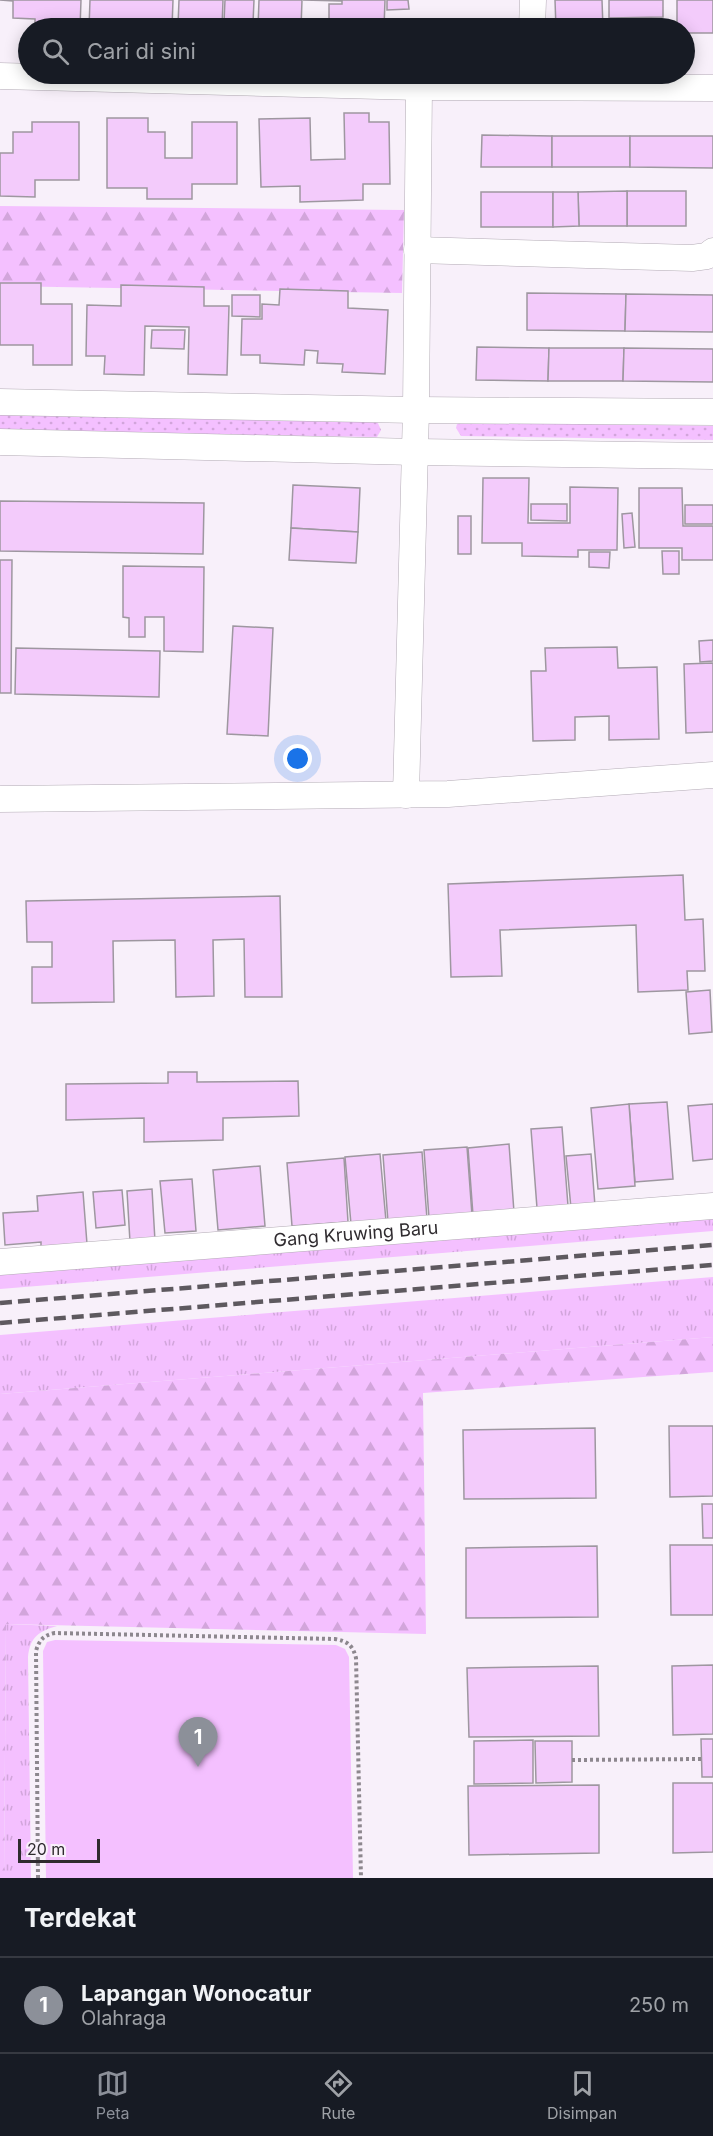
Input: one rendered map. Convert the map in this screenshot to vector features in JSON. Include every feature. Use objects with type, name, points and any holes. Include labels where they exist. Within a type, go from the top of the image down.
[{"type":"street","points":[[532,18],[533,0]]},
{"type":"street","points":[[0,76],[18,76]]},
{"type":"street","points":[[305,84],[420,87],[468,84]]},
{"type":"street","points":[[622,84],[713,88]]},
{"type":"street","points":[[406,795],[416,410],[420,87]]},
{"type":"street","points":[[417,250],[692,258],[707,256],[713,251]]},
{"type":"street","points":[[0,402],[416,410],[713,412]]},
{"type":"street","points":[[0,442],[414,452],[713,456]]},
{"type":"street","points":[[0,799],[406,795],[713,775]]},
{"type":"street","name":"Gang Kruwing Baru","points":[[0,1262],[713,1206]]},
{"type":"path","points":[[38,1878],[36,1651],[41,1639],[48,1634],[56,1633],[335,1639],[350,1644],[356,1659],[361,1878]]},
{"type":"path","points":[[572,1760],[701,1759]]},
{"type":"green space","points":[[0,206],[404,210],[402,293],[0,286]]},
{"type":"green space","points":[[0,414],[377,421],[381,430],[377,437],[0,431]]},
{"type":"green space","points":[[462,422],[713,426],[713,440],[461,436],[456,428],[457,424]]},
{"type":"green space","points":[[713,1214],[713,1231],[0,1289],[0,1270]]},
{"type":"green space","points":[[713,1277],[713,1337],[0,1394],[0,1335]]},
{"type":"green space","points":[[713,1337],[713,1372],[423,1393],[426,1634],[6,1624],[4,1878],[0,1878],[0,1394]]},
{"type":"green space","points":[[6,1624],[57,1626],[36,1636],[31,1644],[28,1657],[31,1878],[4,1878]]},
{"type":"green space","points":[[55,1640],[336,1645],[345,1649],[349,1657],[353,1878],[46,1878],[43,1651],[47,1642]]},
{"type":"building","points":[[0,0],[81,0],[80,18],[13,18],[13,1]]},
{"type":"building","points":[[90,0],[173,0],[172,18],[89,18]]},
{"type":"building","points":[[179,0],[223,0],[222,18],[178,18]]},
{"type":"building","points":[[225,0],[254,0],[253,18],[224,18]]},
{"type":"building","points":[[259,0],[302,0],[301,18],[258,18]]},
{"type":"building","points":[[303,0],[385,0],[384,18],[329,18],[329,4],[342,4],[342,1]]},
{"type":"building","points":[[387,0],[408,0],[409,9],[387,10]]},
{"type":"building","points":[[555,0],[602,0],[603,18],[556,18]]},
{"type":"building","points":[[609,0],[663,0],[663,17],[609,18]]},
{"type":"building","points":[[677,0],[713,0],[713,33],[695,33],[695,18],[677,18]]},
{"type":"building","points":[[344,113],[369,113],[369,122],[389,122],[390,184],[363,184],[363,200],[300,202],[300,186],[261,187],[259,119],[310,118],[311,160],[345,159]]},
{"type":"building","points":[[107,118],[148,118],[148,132],[165,132],[165,158],[192,158],[192,122],[237,122],[237,184],[192,184],[192,199],[147,199],[147,188],[107,188]]},
{"type":"building","points":[[32,122],[79,122],[79,180],[35,180],[35,197],[0,196],[0,153],[13,153],[13,132],[32,132]]},
{"type":"building","points":[[482,135],[552,136],[552,167],[481,167]]},
{"type":"building","points":[[552,136],[630,136],[630,167],[552,167]]},
{"type":"building","points":[[630,136],[713,136],[713,168],[630,167]]},
{"type":"building","points":[[627,191],[686,191],[686,226],[627,226]]},
{"type":"building","points":[[627,191],[627,226],[579,226],[578,192]]},
{"type":"building","points":[[481,192],[553,192],[553,227],[481,227]]},
{"type":"building","points":[[553,192],[578,192],[579,226],[553,227]]},
{"type":"building","points":[[0,283],[41,283],[41,304],[72,304],[72,365],[33,365],[33,345],[0,345]]},
{"type":"building","points":[[121,285],[204,287],[204,306],[229,306],[227,375],[188,374],[189,327],[145,326],[144,375],[104,374],[105,356],[86,356],[87,305],[121,306]]},
{"type":"building","points":[[280,289],[348,291],[348,308],[388,310],[385,374],[342,372],[343,364],[317,363],[318,351],[305,350],[304,365],[260,363],[260,355],[241,355],[242,319],[262,319],[262,304],[279,305]]},
{"type":"building","points":[[527,293],[626,294],[625,331],[527,330]]},
{"type":"building","points":[[626,294],[713,295],[713,332],[625,331]]},
{"type":"building","points":[[232,295],[260,295],[260,317],[232,316]]},
{"type":"building","points":[[152,330],[185,330],[184,349],[151,348]]},
{"type":"building","points":[[477,347],[549,348],[548,381],[476,380]]},
{"type":"building","points":[[549,348],[624,348],[623,381],[548,381]]},
{"type":"building","points":[[624,348],[713,349],[713,382],[623,381]]},
{"type":"building","points":[[483,478],[529,478],[528,523],[570,523],[570,487],[618,488],[617,550],[578,550],[578,557],[522,556],[522,543],[482,543]]},
{"type":"building","points":[[293,485],[360,488],[358,532],[291,528]]},
{"type":"building","points":[[639,488],[682,488],[683,526],[713,526],[713,560],[682,560],[682,548],[639,548]]},
{"type":"building","points":[[0,501],[204,503],[203,554],[0,551]]},
{"type":"building","points":[[531,504],[567,504],[567,521],[531,520]]},
{"type":"building","points":[[685,505],[713,505],[713,524],[685,524]]},
{"type":"building","points":[[632,513],[635,547],[624,548],[622,514]]},
{"type":"building","points":[[458,516],[471,516],[471,554],[458,554]]},
{"type":"building","points":[[291,528],[358,532],[356,563],[289,560]]},
{"type":"building","points":[[662,551],[679,551],[679,574],[663,574]]},
{"type":"building","points":[[589,552],[610,552],[609,568],[589,567]]},
{"type":"building","points":[[0,560],[12,560],[11,693],[0,693]]},
{"type":"building","points":[[123,566],[204,567],[203,652],[164,651],[164,617],[145,617],[145,637],[129,637],[129,618],[123,617]]},
{"type":"building","points":[[233,626],[273,628],[268,736],[227,734]]},
{"type":"building","points":[[713,640],[713,661],[700,662],[699,641]]},
{"type":"building","points":[[617,647],[618,668],[657,667],[659,739],[609,740],[609,716],[575,717],[575,740],[533,741],[531,671],[546,671],[545,648]]},
{"type":"building","points":[[16,648],[160,651],[159,697],[15,694]]},
{"type":"building","points":[[713,663],[713,732],[686,733],[684,664]]},
{"type":"building","points":[[683,875],[685,920],[703,919],[705,971],[687,971],[688,990],[638,992],[636,925],[500,930],[502,976],[451,977],[448,884]]},
{"type":"building","points":[[280,896],[282,997],[245,997],[244,939],[213,940],[214,996],[176,997],[175,940],[113,941],[114,1002],[32,1003],[32,967],[52,967],[52,942],[27,942],[26,901]]},
{"type":"building","points":[[710,990],[712,1032],[689,1034],[686,992]]},
{"type":"building","points":[[168,1072],[197,1072],[197,1082],[298,1081],[299,1116],[223,1118],[223,1140],[144,1142],[144,1118],[66,1120],[66,1084],[168,1083]]},
{"type":"building","points":[[667,1102],[673,1179],[635,1182],[629,1104]]},
{"type":"building","points":[[629,1104],[635,1186],[598,1189],[591,1108]]},
{"type":"building","points":[[713,1104],[713,1159],[693,1161],[688,1106]]},
{"type":"building","points":[[562,1127],[568,1206],[537,1208],[531,1129]]},
{"type":"building","points":[[509,1144],[514,1212],[473,1215],[468,1148]]},
{"type":"building","points":[[467,1147],[472,1215],[429,1218],[424,1150]]},
{"type":"building","points":[[422,1152],[427,1219],[388,1222],[383,1155]]},
{"type":"building","points":[[380,1154],[386,1221],[351,1224],[345,1157]]},
{"type":"building","points":[[591,1154],[595,1206],[571,1208],[566,1156]]},
{"type":"building","points":[[344,1158],[348,1222],[292,1226],[287,1163]]},
{"type":"building","points":[[260,1166],[265,1226],[218,1230],[213,1170]]},
{"type":"building","points":[[192,1179],[196,1231],[165,1233],[160,1181]]},
{"type":"building","points":[[152,1189],[155,1241],[130,1242],[127,1191]]},
{"type":"building","points":[[122,1190],[125,1225],[96,1228],[93,1192]]},
{"type":"building","points":[[83,1192],[87,1244],[41,1248],[41,1242],[5,1245],[3,1213],[38,1211],[37,1196]]},
{"type":"building","points":[[669,1426],[713,1426],[713,1496],[670,1497]]},
{"type":"building","points":[[595,1428],[596,1498],[464,1499],[463,1430]]},
{"type":"building","points":[[702,1504],[713,1504],[713,1538],[703,1538]]},
{"type":"building","points":[[670,1545],[713,1545],[713,1615],[671,1615]]},
{"type":"building","points":[[597,1546],[598,1617],[466,1618],[466,1548]]},
{"type":"building","points":[[713,1665],[713,1734],[673,1735],[672,1666]]},
{"type":"building","points":[[598,1666],[599,1736],[469,1737],[467,1668]]},
{"type":"building","points":[[701,1739],[713,1739],[713,1777],[702,1777]]},
{"type":"building","points":[[533,1740],[533,1783],[474,1784],[474,1741]]},
{"type":"building","points":[[535,1741],[572,1741],[572,1782],[536,1783]]},
{"type":"building","points":[[673,1783],[713,1783],[713,1852],[673,1853]]},
{"type":"building","points":[[599,1785],[599,1853],[469,1855],[468,1786]]},
{"type":"railway","points":[[0,1303],[713,1245]]},
{"type":"railway","points":[[0,1323],[713,1265]]},
{"type":"place","name":"Lapangan Wonocatur","points":[[198,1767]]}]
